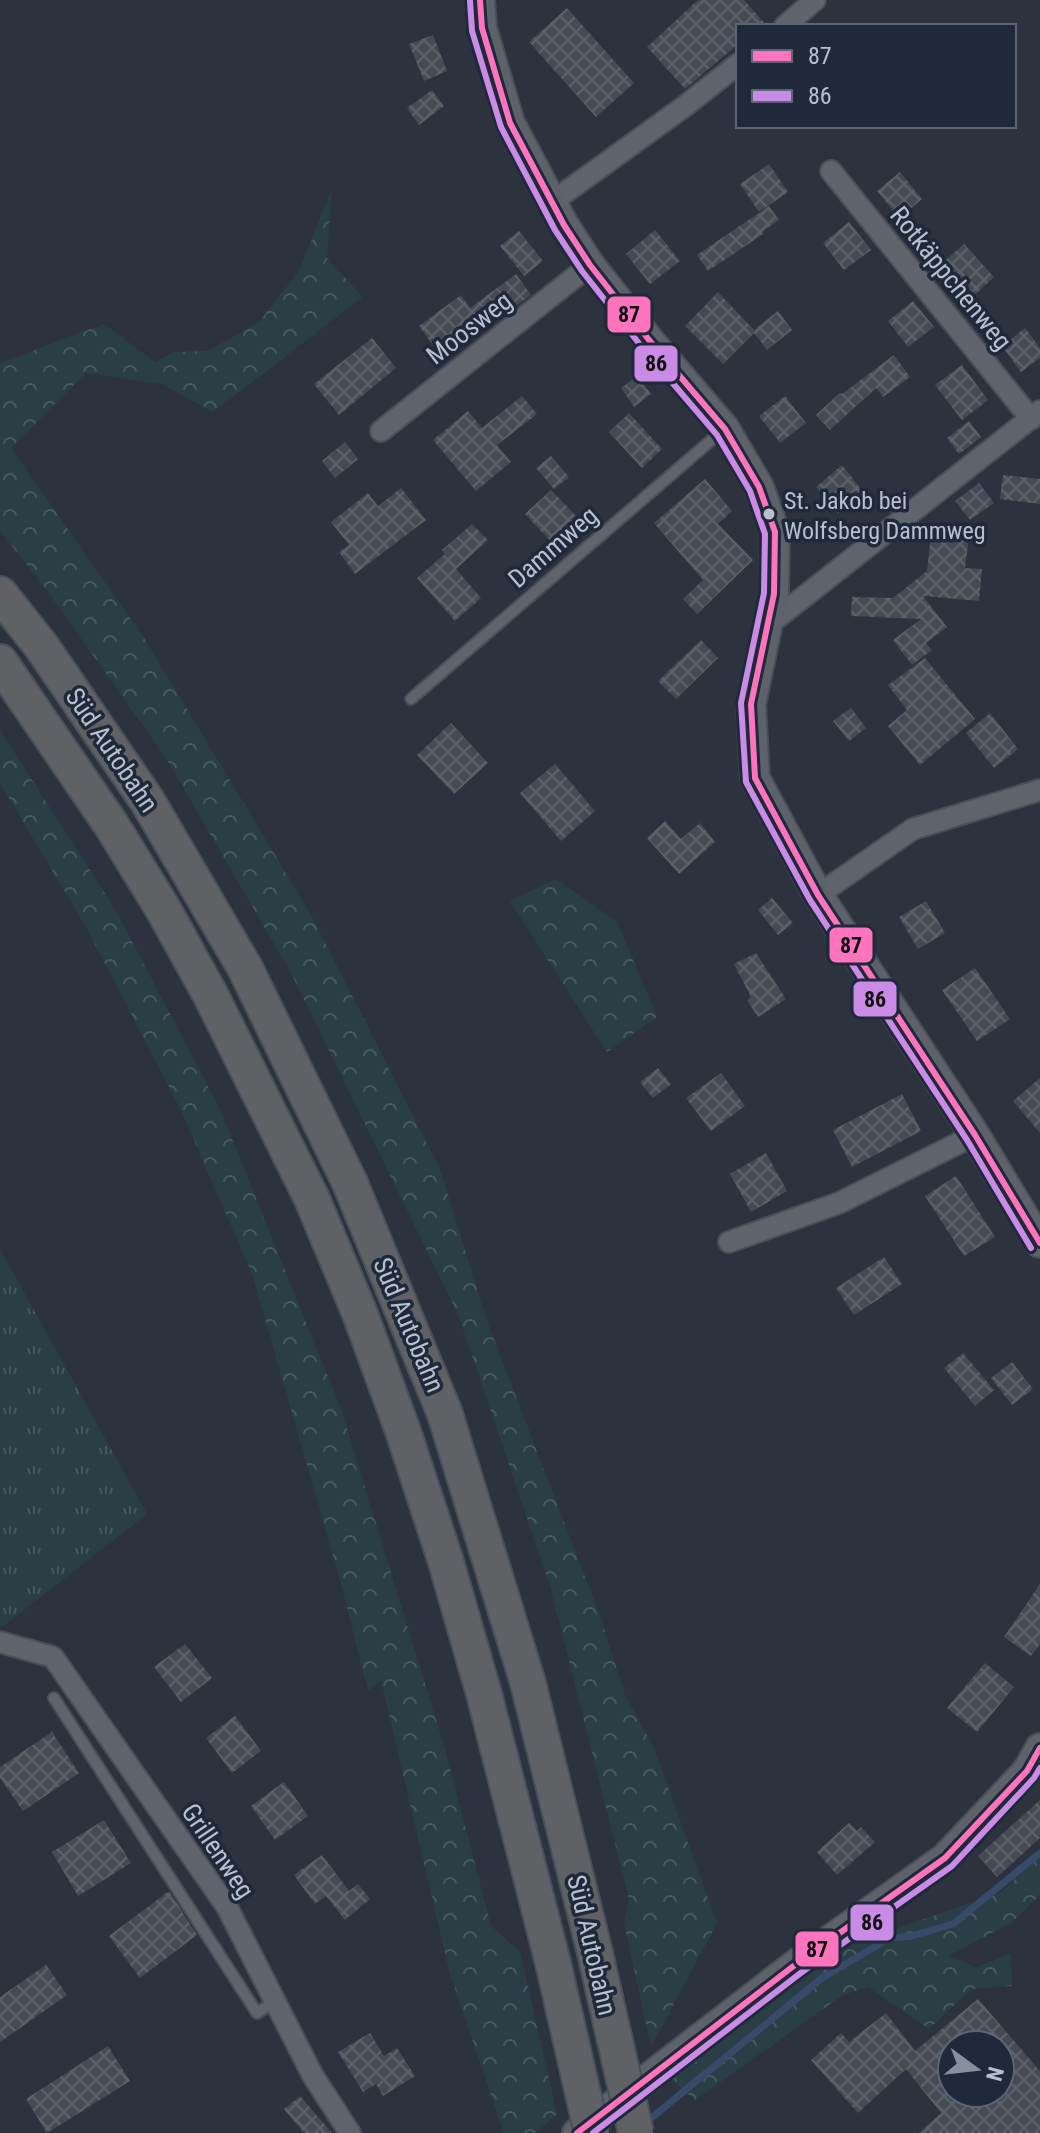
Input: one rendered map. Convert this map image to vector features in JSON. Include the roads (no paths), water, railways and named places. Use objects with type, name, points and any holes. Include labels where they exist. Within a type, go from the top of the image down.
[{"type":"highway","name":"Süd Autobahn","points":[[0,594],[42,647],[157,816],[245,968],[350,1183],[445,1414],[528,1683],[636,2133]]},
{"type":"highway","name":"Süd Autobahn","points":[[0,662],[112,826],[210,994],[312,1199],[360,1314],[398,1416],[446,1562],[484,1694],[553,1963],[592,2133]]},
{"type":"main road","points":[[480,0],[482,28],[510,123],[564,225],[590,265],[649,340],[725,429],[759,487],[775,532],[774,594],[751,704],[755,778],[818,895],[975,1135],[1040,1243]]},
{"type":"main road","points":[[577,2133],[796,1964],[945,1858],[1027,1771],[1040,1748]]},
{"type":"street","points":[[787,24],[815,0]]},
{"type":"street","points":[[552,202],[736,66]]},
{"type":"street","name":"Rotkäppchenweg","points":[[831,171],[1035,415]]},
{"type":"street","name":"Moosweg","points":[[381,431],[590,265]]},
{"type":"street","points":[[768,625],[1035,415]]},
{"type":"street","points":[[818,895],[913,829],[1040,790]]},
{"type":"street","points":[[729,1242],[839,1203],[975,1135]]},
{"type":"street","name":"Grillenweg","points":[[0,1642],[53,1657],[227,1907],[313,2076],[350,2133]]},
{"type":"lane","name":"Dammweg","points":[[411,699],[725,429]]},
{"type":"lane","points":[[54,1698],[257,2013],[276,2001]]},
{"type":"waterway","points":[[644,2124],[822,1978],[890,1938],[912,1936],[953,1924],[1040,1853]]},
{"type":"place","name":"St. Jakob bei Wolfsberg Dammweg","points":[[769,514]]}]
